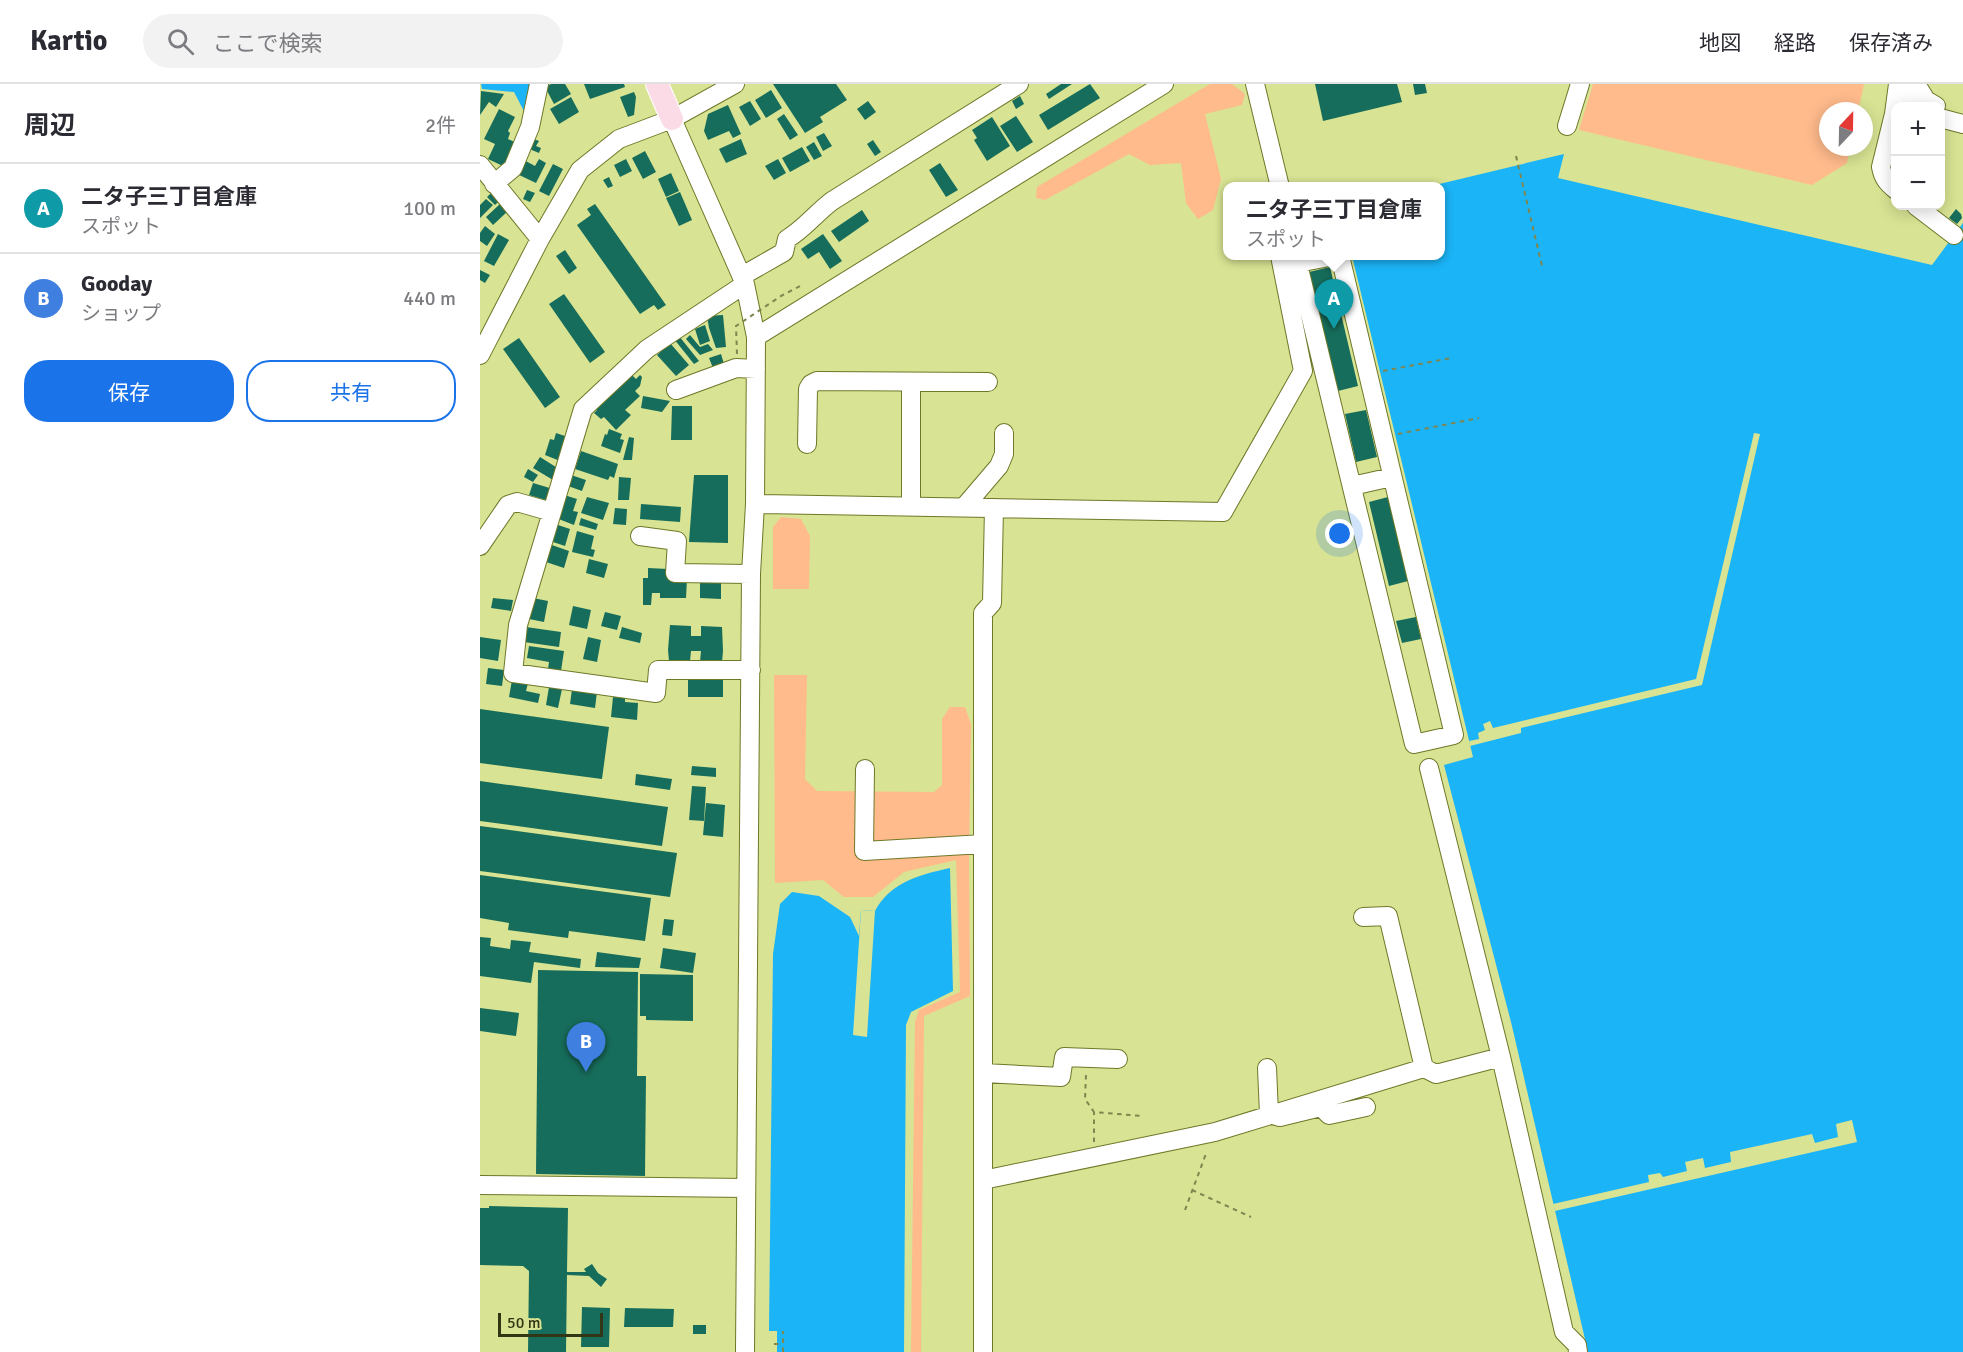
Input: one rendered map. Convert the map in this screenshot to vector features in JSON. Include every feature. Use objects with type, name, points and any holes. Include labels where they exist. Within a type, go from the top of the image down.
[{"type":"main road","points":[[657,84],[672,118]]},
{"type":"street","points":[[494,184],[513,168],[530,128],[539,84]]},
{"type":"street","points":[[751,670],[658,670],[656,693],[513,674],[518,625],[583,409],[647,349],[784,252],[787,239],[832,201],[1019,84]]},
{"type":"street","points":[[756,337],[1164,84]]},
{"type":"street","points":[[1255,84],[1279,182]]},
{"type":"street","points":[[1567,126],[1580,84]]},
{"type":"street","points":[[1899,84],[1910,102]]},
{"type":"street","points":[[1897,102],[1899,84]]},
{"type":"street","points":[[1916,84],[1929,102]]},
{"type":"street","points":[[480,355],[540,239],[580,170],[619,139],[672,118],[731,85]]},
{"type":"street","points":[[1945,110],[1963,115]]},
{"type":"street","points":[[672,118],[744,280],[756,337],[755,504],[751,574],[745,1352]]},
{"type":"street","points":[[1945,119],[1963,124]]},
{"type":"street","points":[[1891,128],[1881,167],[1882,176],[1891,186]]},
{"type":"street","points":[[480,165],[540,239]]},
{"type":"street","points":[[1921,210],[1954,235]]},
{"type":"street","points":[[755,504],[1223,512],[1303,370],[1281,260]]},
{"type":"street","points":[[1297,260],[1414,744],[1454,735],[1341,260]]},
{"type":"street","points":[[676,390],[736,368],[756,369]]},
{"type":"street","points":[[807,444],[808,389],[817,381],[988,382]]},
{"type":"street","points":[[911,382],[911,507]]},
{"type":"street","points":[[964,507],[999,466],[1004,454],[1004,433]]},
{"type":"street","points":[[1352,486],[1392,477]]},
{"type":"street","points":[[480,546],[508,504],[517,502],[552,512]]},
{"type":"street","points":[[983,1352],[983,613],[992,603],[994,508]]},
{"type":"street","points":[[640,536],[676,541],[675,573],[751,574]]},
{"type":"street","points":[[1429,768],[1501,1057],[1564,1332],[1577,1345],[1578,1352]]},
{"type":"street","points":[[866,769],[864,851],[983,844]]},
{"type":"street","points":[[1363,917],[1388,916],[1424,1068]]},
{"type":"street","points":[[983,1073],[1061,1077],[1064,1057],[1118,1059]]},
{"type":"street","points":[[983,1180],[1215,1132],[1424,1068],[1436,1074],[1501,1057]]},
{"type":"street","points":[[1266,1068],[1269,1114]]},
{"type":"street","points":[[1269,1114],[1280,1117],[1321,1107],[1329,1115],[1366,1107]]},
{"type":"street","points":[[480,1185],[746,1188]]},
{"type":"path","points":[[1516,156],[1542,266]]},
{"type":"path","points":[[737,354],[736,326],[802,285]]},
{"type":"path","points":[[1375,373],[1451,358]]},
{"type":"path","points":[[1389,436],[1479,418]]},
{"type":"path","points":[[1086,1072],[1085,1099],[1094,1112],[1094,1157]]},
{"type":"path","points":[[1094,1112],[1142,1116]]},
{"type":"path","points":[[1185,1210],[1215,1132]]},
{"type":"path","points":[[1192,1191],[1251,1217]]},
{"type":"path","points":[[783,1331],[783,1352]]},
{"type":"path","points":[[774,1344],[783,1344]]},
{"type":"shaded area","points":[[1210,84],[1232,84],[1245,94],[1242,105],[1205,114],[1221,179],[1213,210],[1198,219],[1186,203],[1181,163],[1150,165],[1129,154],[1045,200],[1036,198],[1037,187]]},
{"type":"shaded area","points":[[1593,84],[1864,84],[1860,102],[1819,102],[1819,156],[1848,156],[1847,163],[1812,185],[1579,130]]},
{"type":"shaded area","points":[[781,517],[801,519],[810,536],[809,589],[773,589],[773,527]]},
{"type":"shaded area","points":[[774,675],[807,675],[805,779],[817,791],[934,792],[942,785],[942,719],[950,707],[965,707],[971,724],[970,996],[924,1016],[921,1352],[911,1352],[915,1022],[919,1010],[960,992],[956,860],[904,872],[873,897],[844,897],[823,880],[775,883]]},
{"type":"water","points":[[481,84],[533,84],[527,117],[514,92],[482,89]]},
{"type":"water","points":[[1564,154],[1558,178],[1932,265],[1963,223],[1963,1352],[1588,1352],[1511,1022],[1444,765],[1473,757],[1353,260],[1445,260],[1445,183]]},
{"type":"water","points":[[950,868],[953,991],[911,1012],[906,1025],[904,1352],[777,1352],[777,1331],[769,1331],[773,954],[780,904],[792,892],[819,896],[850,917],[859,936],[861,910],[875,911],[889,893],[898,886],[917,877]]},
{"type":"pier","points":[[1754,433],[1760,434],[1702,685],[1521,728],[1521,733],[1470,746],[1469,741],[1479,739],[1478,733],[1485,730],[1483,724],[1490,721],[1493,728],[1696,679]]},
{"type":"pier","points":[[861,910],[875,911],[867,1037],[853,1035]]},
{"type":"pier","points":[[1852,1120],[1857,1142],[1555,1211],[1553,1204],[1649,1182],[1648,1175],[1660,1173],[1663,1177],[1687,1171],[1685,1162],[1703,1158],[1705,1168],[1731,1162],[1730,1152],[1812,1134],[1815,1143],[1838,1137],[1836,1124]]},
{"type":"building","points":[[551,84],[565,84],[571,94],[554,104],[545,87]]},
{"type":"building","points":[[584,84],[624,84],[625,87],[590,99]]},
{"type":"building","points":[[773,84],[836,84],[847,100],[820,117],[823,122],[805,133]]},
{"type":"building","points":[[1061,84],[1072,84],[1049,99],[1046,94]]},
{"type":"building","points":[[1090,84],[1100,98],[1048,130],[1039,115]]},
{"type":"building","points":[[1315,84],[1397,84],[1402,102],[1323,121]]},
{"type":"building","points":[[1413,84],[1425,84],[1427,93],[1415,95]]},
{"type":"building","points":[[771,90],[782,108],[766,118],[755,100]]},
{"type":"building","points":[[481,91],[504,94],[496,107],[489,102],[480,115]]},
{"type":"building","points":[[634,92],[636,97],[634,115],[628,117],[620,97]]},
{"type":"building","points":[[1020,96],[1024,104],[1016,109],[1012,101]]},
{"type":"building","points":[[571,97],[579,112],[559,124],[550,109]]},
{"type":"building","points":[[750,101],[761,119],[750,126],[739,107]]},
{"type":"building","points":[[868,101],[876,112],[865,120],[857,109]]},
{"type":"building","points":[[728,105],[741,134],[733,138],[729,131],[708,140],[704,131],[708,114]]},
{"type":"building","points":[[499,109],[515,117],[508,131],[510,133],[508,139],[517,143],[505,167],[488,159],[495,144],[484,139]]},
{"type":"building","points":[[784,114],[798,135],[790,140],[777,119]]},
{"type":"building","points":[[1016,116],[1033,142],[1017,152],[1000,126]]},
{"type":"building","points":[[992,117],[1010,146],[987,161],[974,140],[977,138],[972,130]]},
{"type":"building","points":[[824,133],[832,146],[823,151],[816,137]]},
{"type":"building","points":[[531,138],[539,141],[536,146],[541,148],[539,153],[527,148]]},
{"type":"building","points":[[741,139],[747,154],[726,163],[719,149]]},
{"type":"building","points":[[873,140],[881,152],[875,156],[867,144]]},
{"type":"building","points":[[814,142],[822,156],[814,160],[806,147]]},
{"type":"building","points":[[802,147],[810,161],[790,172],[782,158]]},
{"type":"building","points":[[645,151],[656,172],[643,179],[632,158]]},
{"type":"building","points":[[522,159],[535,166],[539,159],[546,163],[536,183],[515,173]]},
{"type":"building","points":[[626,159],[632,171],[620,177],[614,165]]},
{"type":"building","points":[[778,159],[786,173],[774,180],[765,166]]},
{"type":"building","points":[[940,163],[958,190],[946,197],[929,170]]},
{"type":"building","points":[[553,164],[563,169],[549,196],[539,191]]},
{"type":"building","points":[[671,173],[679,191],[666,197],[658,179]]},
{"type":"building","points":[[609,177],[613,186],[608,188],[603,180]]},
{"type":"building","points":[[527,190],[535,193],[530,202],[523,199]]},
{"type":"building","points":[[492,192],[500,200],[495,205],[487,197]]},
{"type":"building","points":[[680,192],[692,220],[679,226],[666,198]]},
{"type":"building","points":[[486,199],[493,205],[480,218],[480,205]]},
{"type":"building","points":[[500,204],[508,211],[493,225],[486,217]]},
{"type":"building","points":[[595,204],[666,305],[658,310],[654,305],[640,314],[577,225],[591,215],[587,209]]},
{"type":"building","points":[[1956,209],[1962,218],[1957,224],[1949,218]]},
{"type":"building","points":[[862,210],[869,221],[839,242],[831,231]]},
{"type":"building","points":[[485,226],[495,234],[487,246],[480,241],[480,233]]},
{"type":"building","points":[[498,234],[509,240],[494,266],[484,261]]},
{"type":"building","points":[[823,234],[842,261],[830,269],[819,252],[808,259],[801,249]]},
{"type":"building","points":[[565,250],[577,268],[569,274],[556,256]]},
{"type":"building","points":[[1330,267],[1358,386],[1338,391],[1309,272]]},
{"type":"building","points":[[480,270],[490,275],[485,283],[480,280]]},
{"type":"building","points":[[564,294],[605,352],[590,363],[549,304]]},
{"type":"building","points":[[723,315],[726,347],[716,348],[707,316]]},
{"type":"building","points":[[705,325],[710,341],[700,345],[695,329]]},
{"type":"building","points":[[690,335],[700,347],[708,344],[713,350],[700,355],[686,339]]},
{"type":"building","points":[[679,336],[699,361],[694,364],[674,339]]},
{"type":"building","points":[[519,338],[560,397],[545,408],[503,349]]},
{"type":"building","points":[[670,343],[689,365],[676,376],[657,355]]},
{"type":"building","points":[[721,354],[724,364],[713,368],[709,358]]},
{"type":"building","points":[[631,374],[636,379],[640,375],[642,377],[640,386],[635,391],[640,396],[625,410],[631,415],[616,430],[604,417],[601,419],[594,413],[597,410],[595,408]]},
{"type":"building","points":[[643,396],[670,401],[662,412],[641,408]]},
{"type":"building","points":[[672,406],[692,406],[692,440],[671,440]]},
{"type":"building","points":[[1366,410],[1377,457],[1356,462],[1345,414]]},
{"type":"building","points":[[609,429],[622,434],[620,439],[624,440],[620,453],[601,446]]},
{"type":"building","points":[[556,433],[568,437],[560,461],[545,455],[550,439],[554,440]]},
{"type":"building","points":[[629,437],[634,438],[632,460],[623,460]]},
{"type":"building","points":[[581,451],[618,464],[614,478],[610,476],[608,480],[575,469]]},
{"type":"building","points":[[540,457],[559,469],[553,480],[533,468]]},
{"type":"building","points":[[528,469],[538,475],[533,482],[524,477]]},
{"type":"building","points":[[571,475],[586,480],[582,491],[568,486]]},
{"type":"building","points":[[694,475],[728,475],[728,543],[689,542]]},
{"type":"building","points":[[619,477],[631,478],[629,500],[618,500]]},
{"type":"building","points":[[533,483],[553,489],[549,501],[529,495]]},
{"type":"building","points":[[564,495],[577,499],[573,511],[578,512],[574,525],[556,518]]},
{"type":"building","points":[[587,497],[609,503],[603,520],[581,513]]},
{"type":"building","points":[[1388,497],[1408,581],[1389,586],[1369,502]]},
{"type":"building","points":[[641,504],[681,507],[680,522],[640,519]]},
{"type":"building","points":[[615,508],[627,509],[626,525],[613,524]]},
{"type":"building","points":[[581,518],[598,524],[596,530],[579,525]]},
{"type":"building","points":[[555,524],[570,529],[565,546],[550,541]]},
{"type":"building","points":[[577,531],[594,536],[591,549],[595,550],[593,557],[572,552]]},
{"type":"building","points":[[549,544],[569,551],[564,568],[543,561]]},
{"type":"building","points":[[589,559],[608,564],[604,578],[586,573]]},
{"type":"building","points":[[648,568],[668,569],[667,579],[687,579],[686,598],[660,598],[660,593],[652,593],[651,605],[643,605],[643,578],[648,578]]},
{"type":"building","points":[[700,582],[721,582],[721,599],[700,598]]},
{"type":"building","points":[[493,598],[513,600],[511,611],[491,608]]},
{"type":"building","points":[[533,598],[548,601],[544,622],[529,619]]},
{"type":"building","points":[[573,606],[591,610],[587,629],[569,625]]},
{"type":"building","points":[[605,612],[621,616],[617,630],[601,626]]},
{"type":"building","points":[[1416,617],[1421,639],[1402,643],[1396,621]]},
{"type":"building","points":[[670,625],[691,626],[691,636],[701,636],[701,626],[722,627],[722,662],[700,662],[701,651],[691,651],[690,661],[669,661]]},
{"type":"building","points":[[526,627],[561,632],[559,647],[524,642]]},
{"type":"building","points":[[622,627],[642,633],[640,643],[619,638]]},
{"type":"building","points":[[480,637],[501,640],[498,661],[480,658]]},
{"type":"building","points":[[588,637],[601,640],[597,662],[583,659]]},
{"type":"building","points":[[529,646],[564,651],[561,671],[548,669],[549,662],[527,658]]},
{"type":"building","points":[[488,668],[504,670],[502,686],[486,684]]},
{"type":"building","points":[[688,679],[723,679],[723,697],[688,697]]},
{"type":"building","points":[[512,680],[528,683],[526,691],[540,694],[538,703],[509,697]]},
{"type":"building","points":[[549,687],[562,689],[558,708],[546,705]]},
{"type":"building","points":[[572,689],[597,692],[595,708],[570,704]]},
{"type":"building","points":[[613,697],[625,698],[625,702],[638,703],[637,720],[611,717]]},
{"type":"building","points":[[480,709],[609,727],[602,779],[480,763]]},
{"type":"building","points":[[692,766],[716,768],[716,777],[691,775]]},
{"type":"building","points":[[636,774],[672,779],[670,790],[635,785]]},
{"type":"building","points":[[480,781],[668,807],[662,846],[480,821]]},
{"type":"building","points":[[692,786],[706,787],[704,821],[689,820]]},
{"type":"building","points":[[706,803],[725,805],[723,837],[703,835]]},
{"type":"building","points":[[480,826],[677,853],[670,897],[480,871]]},
{"type":"building","points":[[480,875],[651,898],[645,941],[569,931],[568,938],[508,930],[509,923],[480,918]]},
{"type":"building","points":[[664,919],[674,920],[672,936],[662,935]]},
{"type":"building","points":[[480,937],[491,938],[490,946],[510,949],[511,940],[531,942],[529,952],[581,959],[580,968],[534,962],[531,983],[480,976]]},
{"type":"building","points":[[663,948],[696,953],[693,973],[660,968]]},
{"type":"building","points":[[597,952],[641,958],[639,968],[595,967]]},
{"type":"building","points":[[538,970],[638,972],[637,1076],[646,1076],[645,1176],[536,1174]]},
{"type":"building","points":[[640,974],[693,975],[693,1021],[646,1020],[646,1016],[640,1016]]},
{"type":"building","points":[[480,1008],[519,1013],[516,1036],[480,1031]]},
{"type":"building","points":[[489,1206],[568,1208],[567,1272],[586,1272],[584,1269],[592,1264],[598,1273],[607,1279],[601,1287],[589,1276],[567,1275],[566,1352],[528,1352],[529,1271],[523,1266],[480,1265],[480,1208],[489,1208]]},
{"type":"building","points":[[582,1307],[610,1308],[609,1347],[581,1347]]},
{"type":"building","points":[[625,1308],[674,1309],[673,1327],[624,1327]]},
{"type":"building","points":[[693,1325],[706,1325],[706,1334],[693,1334]]},
{"type":"place","name":"二タ子三丁目倉庫","points":[[1334,329]]},
{"type":"place","name":"Gooday","points":[[586,1072]]}]
